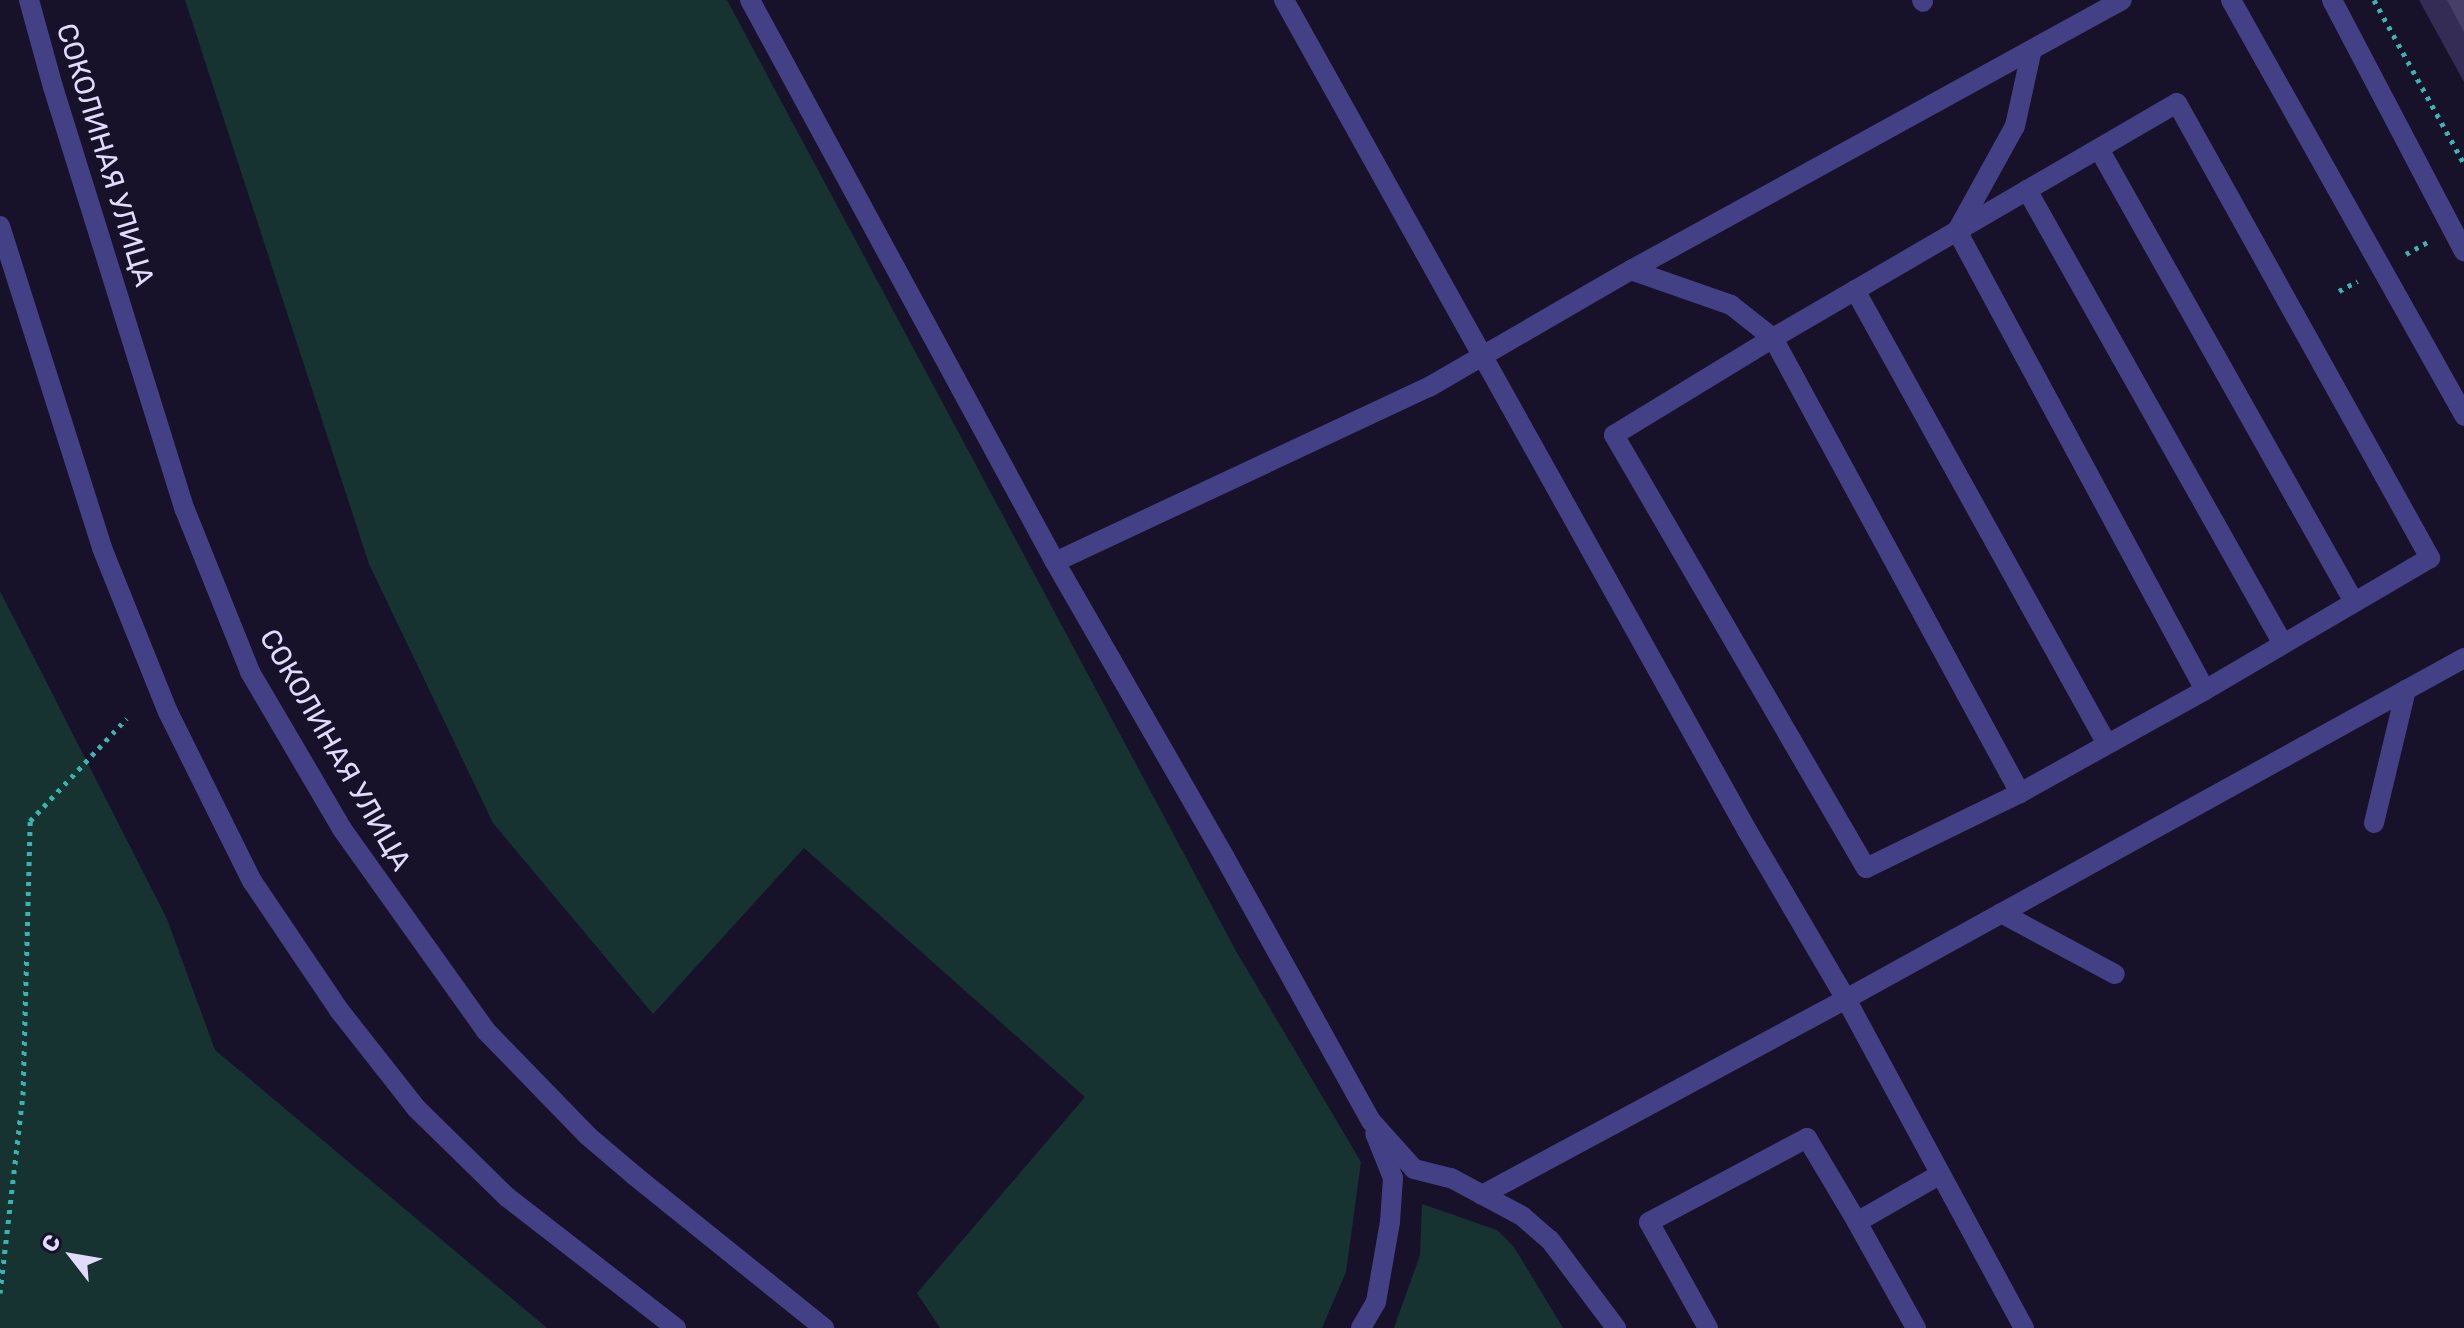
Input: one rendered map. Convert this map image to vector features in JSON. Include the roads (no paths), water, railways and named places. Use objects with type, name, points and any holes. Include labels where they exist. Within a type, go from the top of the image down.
[{"type":"street","name":"СОКОЛИНАЯ УЛИЦА","points":[[29,0],[53,87],[185,510],[250,672],[342,829],[486,1031],[600,1146],[824,1328]]},
{"type":"street","points":[[750,0],[1055,562],[1224,856],[1371,1121],[1393,1178],[1390,1222],[1376,1302],[1361,1328]]},
{"type":"street","points":[[1284,0],[1811,944],[1846,999],[2024,1328]]},
{"type":"street","points":[[1055,562],[1482,358],[1631,270],[2031,53],[2122,0]]},
{"type":"street","points":[[2231,0],[2464,416]]},
{"type":"street","points":[[2332,0],[2464,251]]},
{"type":"street","points":[[1957,231],[2015,126],[2031,53]]},
{"type":"street","points":[[2177,103],[2430,558],[2205,690],[2020,793],[1866,868],[1614,435],[2027,190],[2177,103]]},
{"type":"street","points":[[2099,149],[2354,602]]},
{"type":"street","points":[[2027,190],[2283,644]]},
{"type":"street","points":[[0,226],[102,548],[168,712],[252,881],[339,1010],[416,1108],[507,1197],[676,1328]]},
{"type":"street","points":[[1957,231],[2205,690]]},
{"type":"street","points":[[1631,270],[1731,305],[1773,338],[2020,793]]},
{"type":"street","points":[[1855,290],[2107,744]]},
{"type":"street","points":[[1482,1195],[1846,999],[2464,658]]},
{"type":"street","points":[[2374,823],[2406,690]]},
{"type":"street","points":[[2001,913],[2115,974]]},
{"type":"street","points":[[1371,1121],[1414,1169],[1451,1178],[1522,1216],[1550,1240],[1616,1328]]},
{"type":"street","points":[[1708,1328],[1649,1222],[1807,1138],[1916,1328]]},
{"type":"street","points":[[1857,1222],[1939,1175]]}]
